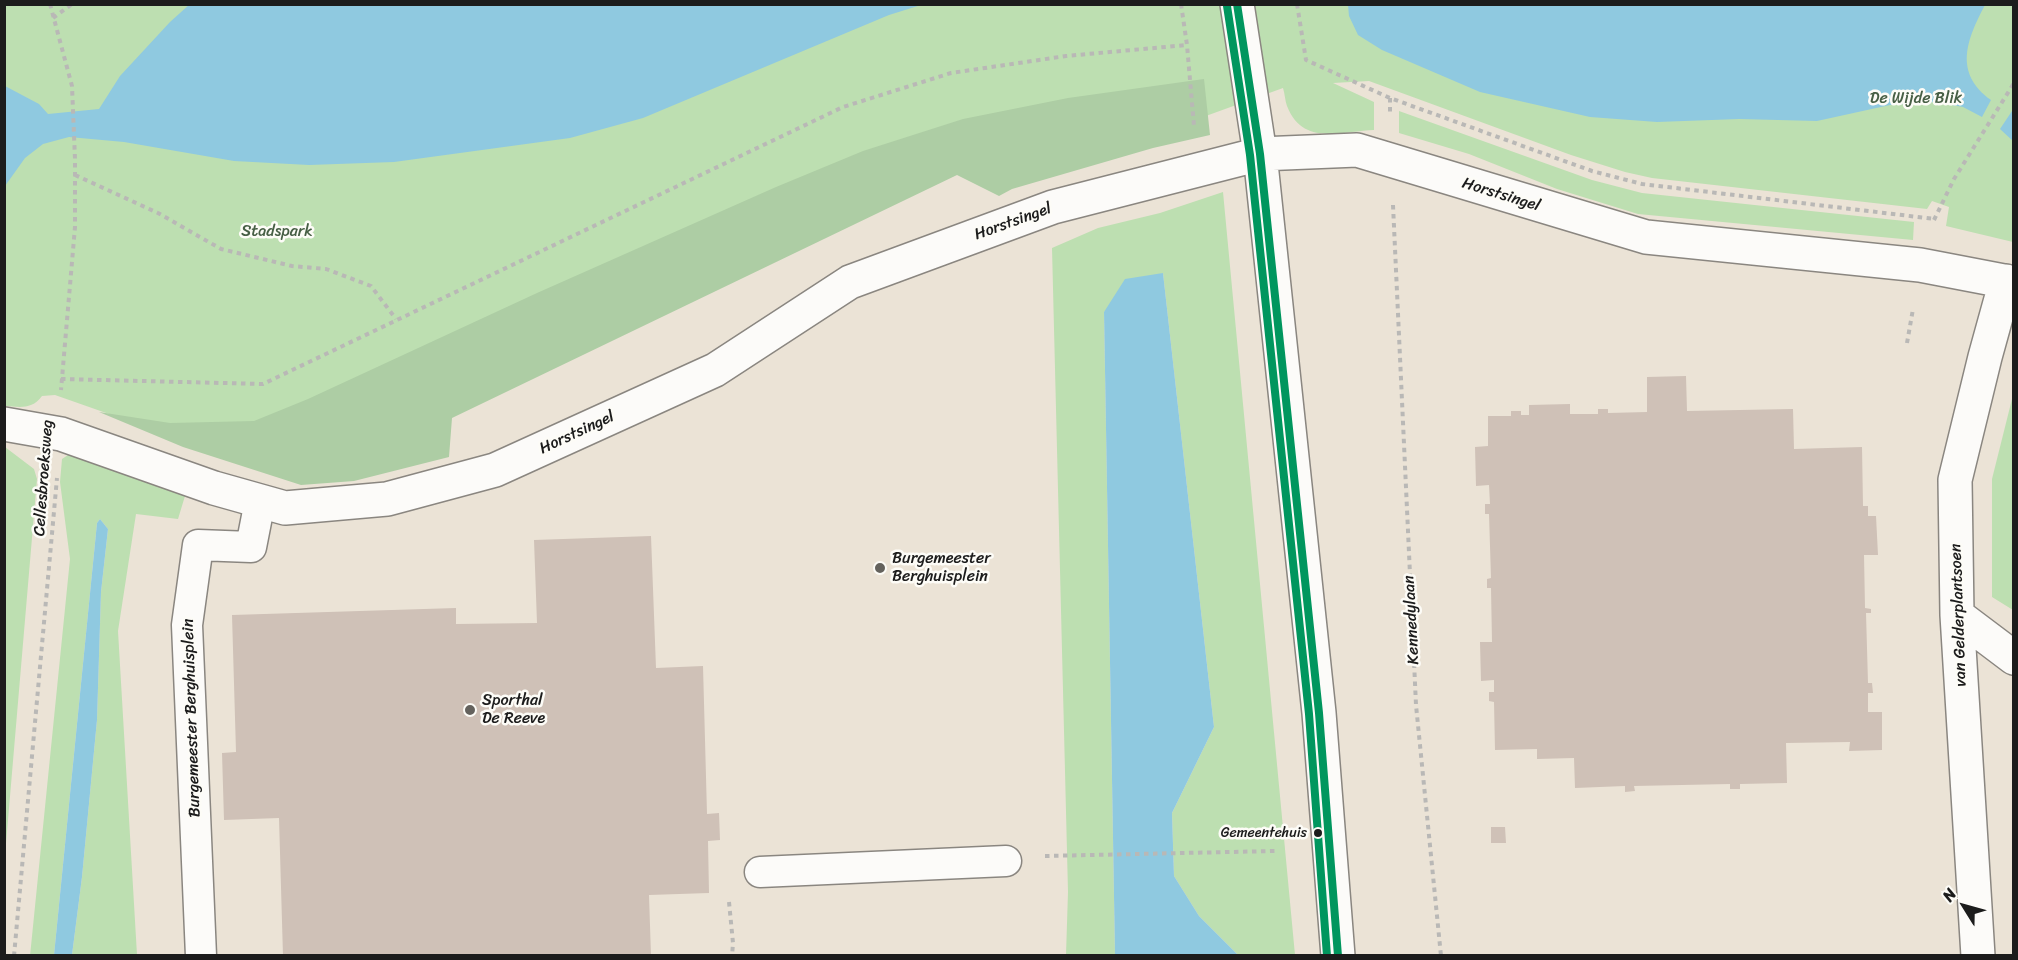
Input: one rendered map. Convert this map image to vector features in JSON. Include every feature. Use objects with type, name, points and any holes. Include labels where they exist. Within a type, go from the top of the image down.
[{"type":"street","points":[[1237,4],[1260,154],[1319,713],[1338,956]]},
{"type":"street","name":"Horstsingel","points":[[4,424],[62,434],[214,488],[285,508],[387,499],[495,470],[715,370],[850,282],[1053,207],[1260,154],[1357,150],[1646,237],[1920,265],[2010,282]]},
{"type":"street","name":"van Gelderplantsoen","points":[[1978,956],[1957,615],[1955,480],[1985,357],[2010,282]]},
{"type":"street","points":[[1957,615],[2013,658]]},
{"type":"lane","name":"Burgemeester Berghuisplein","points":[[201,956],[187,625],[198,545],[252,547],[260,501]]},
{"type":"lane","points":[[760,872],[1006,861]]},
{"type":"path","name":"Cellesbroeksweg","points":[[14,956],[62,434],[62,379],[75,227],[72,86],[50,4]]},
{"type":"path","points":[[53,18],[72,4]]},
{"type":"path","points":[[1181,4],[1198,170]]},
{"type":"path","points":[[1297,4],[1306,60],[1390,98],[1592,171],[1642,184],[1935,219]]},
{"type":"path","points":[[62,379],[263,384],[843,107],[951,73],[1066,56],[1187,45]]},
{"type":"path","points":[[1980,135],[2013,83]]},
{"type":"path","points":[[75,175],[158,213],[221,249],[292,266],[326,269],[371,286],[396,320]]},
{"type":"path","name":"Kennedylaan","points":[[1397,282],[1416,705],[1442,956]]},
{"type":"path","points":[[1006,861],[1027,856],[1275,851]]},
{"type":"green space","name":"Stadspark","points":[[5,5],[2013,5],[2013,242],[1946,226],[1949,207],[1932,201],[1927,209],[1652,178],[1625,172],[1571,155],[1369,81],[1333,83],[1374,102],[1374,130],[1337,134],[1313,132],[1294,119],[1287,106],[1283,88],[1159,133],[963,165],[200,446],[55,395],[42,396],[30,406],[5,406]]},
{"type":"green space","points":[[1204,79],[1210,135],[1153,148],[1012,189],[999,196],[957,175],[452,418],[449,457],[354,481],[301,485],[183,447],[99,412],[170,423],[254,421],[308,399],[537,293],[776,187],[863,151],[963,119],[1068,98]]},
{"type":"green space","points":[[1399,111],[1592,180],[1642,193],[1914,222],[1913,240],[1638,214],[1557,189],[1469,154],[1399,133]]},
{"type":"green space","points":[[1223,192],[1295,955],[1238,955],[1199,916],[1174,876],[1172,813],[1214,727],[1163,273],[1104,312],[1115,955],[1066,955],[1068,892],[1052,248],[1098,228],[1160,213]]},
{"type":"green space","points":[[2013,395],[2013,610],[1992,597],[1992,479]]},
{"type":"green space","points":[[5,447],[34,469],[37,479],[5,855]]},
{"type":"green space","points":[[71,453],[185,496],[178,519],[136,514],[118,631],[137,955],[72,955],[97,720],[101,592],[108,529],[100,519],[97,523],[54,955],[30,956],[70,559],[60,482],[62,459]]},
{"type":"water","points":[[190,4],[921,5],[889,15],[643,118],[570,138],[394,162],[309,165],[234,161],[124,142],[69,137],[43,144],[25,158],[5,186],[5,86],[39,104],[48,114],[99,109],[120,76]]},
{"type":"water","points":[[1348,5],[1985,5],[1973,30],[1967,55],[1972,79],[1979,90],[1991,100],[1982,117],[1963,107],[1935,102],[1890,105],[1817,121],[1739,119],[1657,122],[1590,117],[1480,92],[1382,50],[1358,35],[1349,16]]},
{"type":"water","points":[[2014,111],[2013,141],[2000,129]]},
{"type":"water","points":[[1163,273],[1214,727],[1172,813],[1174,876],[1199,916],[1238,955],[1115,955],[1104,312],[1125,279]]},
{"type":"water","points":[[100,519],[108,529],[101,592],[97,720],[82,877],[72,955],[54,955],[97,523]]},
{"type":"building","points":[[1686,376],[1687,411],[1793,409],[1794,449],[1862,447],[1863,506],[1868,506],[1868,516],[1876,516],[1878,555],[1864,555],[1865,608],[1871,609],[1871,613],[1866,613],[1868,683],[1872,683],[1873,693],[1868,693],[1868,712],[1882,712],[1882,750],[1849,751],[1850,742],[1786,743],[1787,783],[1740,784],[1740,789],[1730,789],[1730,784],[1634,786],[1635,791],[1625,792],[1625,786],[1575,788],[1574,758],[1537,759],[1537,749],[1495,750],[1494,702],[1489,701],[1489,692],[1494,692],[1494,680],[1481,681],[1480,642],[1492,642],[1491,588],[1487,588],[1487,579],[1491,578],[1489,514],[1485,514],[1485,504],[1490,504],[1489,485],[1476,486],[1475,447],[1488,446],[1488,416],[1511,416],[1511,411],[1521,411],[1521,415],[1529,415],[1529,405],[1570,404],[1570,414],[1598,414],[1598,409],[1608,409],[1608,413],[1647,412],[1647,377]]},
{"type":"building","name":"Sporthal De Reeve","points":[[651,536],[656,668],[703,666],[707,814],[719,813],[720,840],[708,841],[709,893],[649,895],[651,956],[283,956],[279,818],[224,820],[222,753],[236,752],[232,615],[456,608],[456,624],[537,623],[534,540]]},
{"type":"building","points":[[1491,827],[1505,827],[1506,843],[1491,843]]},
{"type":"transit line","points":[[1237,4],[1260,154],[1319,713],[1338,956]]},
{"type":"transit line","points":[[1227,6],[1250,155],[1309,714],[1327,956]]},
{"type":"place","name":"Burgemeester Berghuisplein","points":[[880,568]]},
{"type":"place","name":"Sporthal De Reeve","points":[[470,710]]},
{"type":"place","name":"Gemeentehuis","points":[[1318,833]]},
{"type":"park label","name":"De Wijde Blik","points":[[1916,99]]}]
